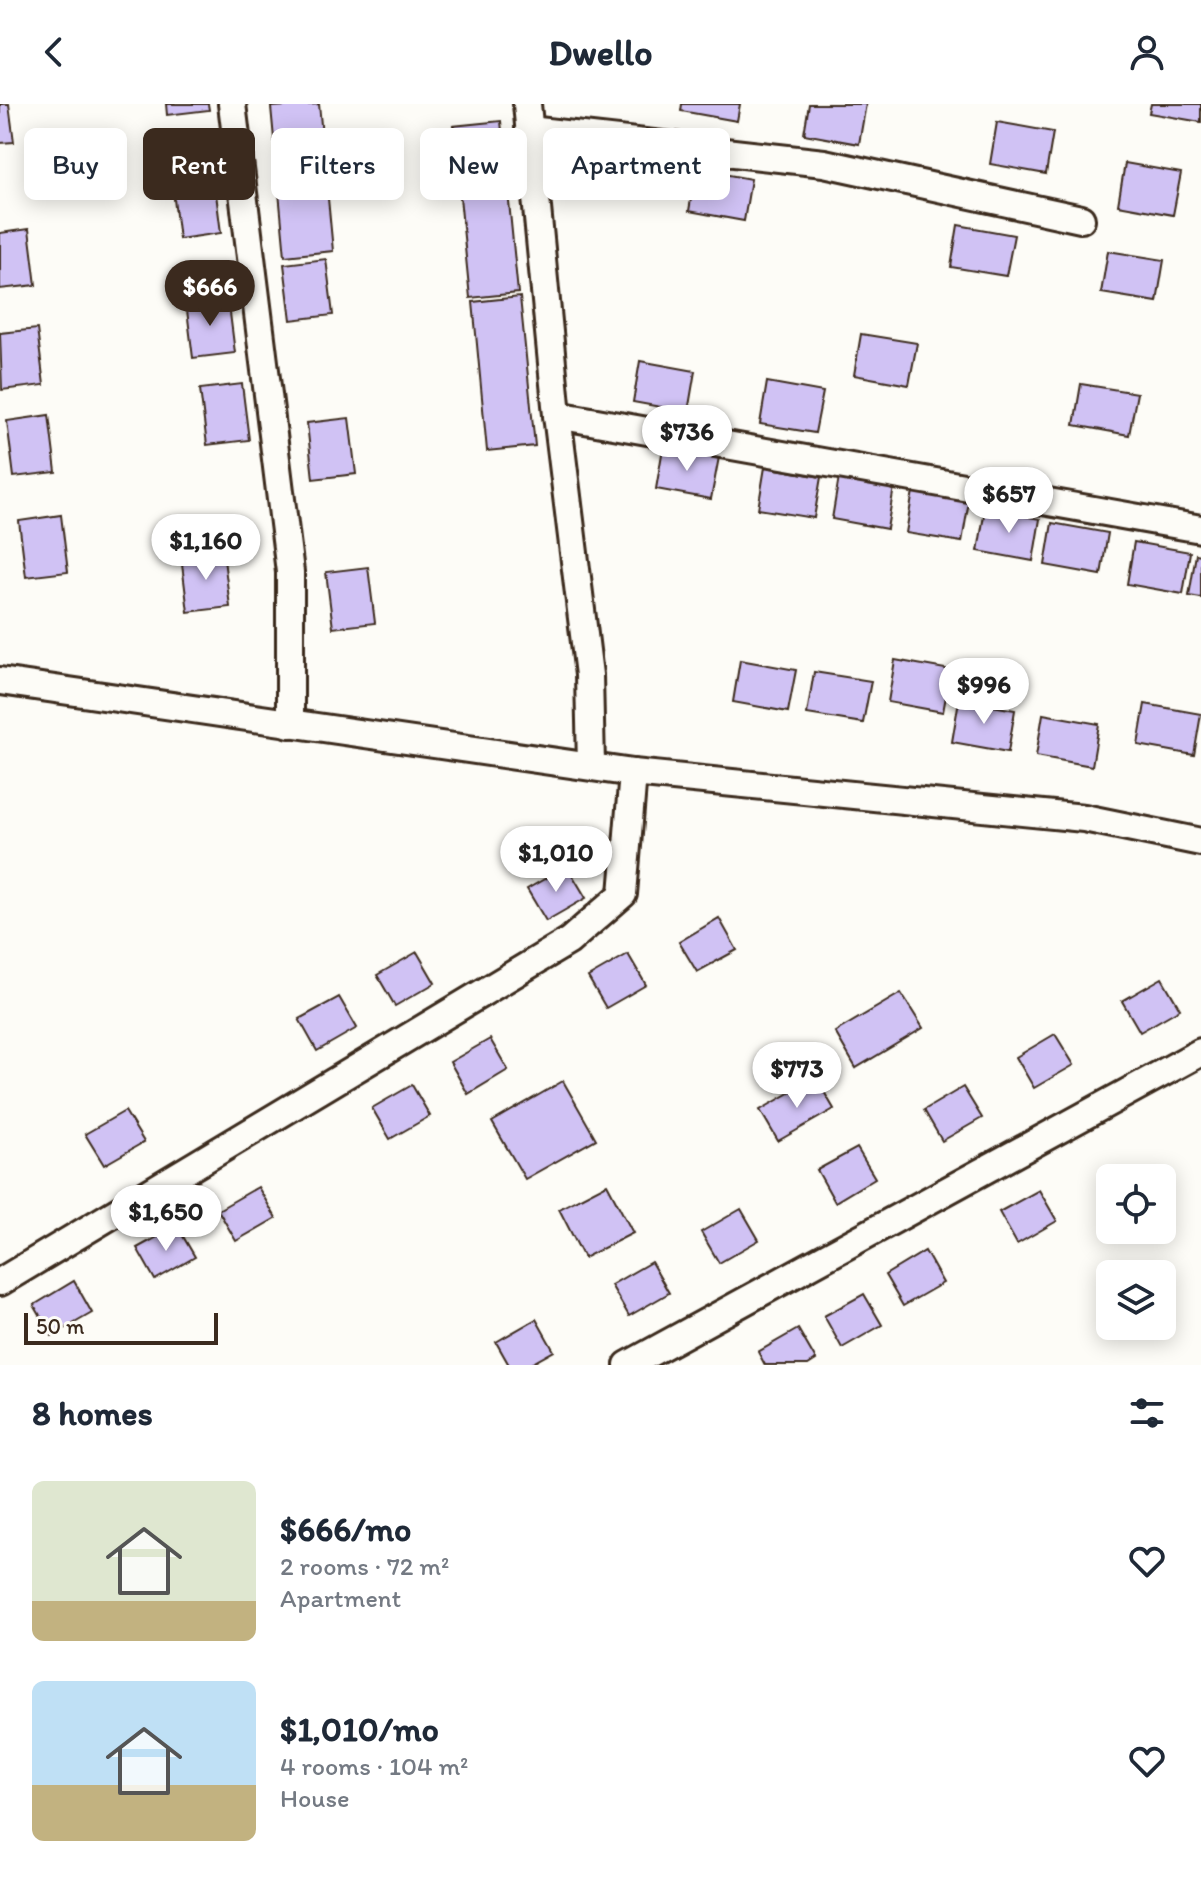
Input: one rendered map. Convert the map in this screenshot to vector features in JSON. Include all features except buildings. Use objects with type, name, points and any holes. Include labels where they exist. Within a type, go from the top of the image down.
[{"type":"street","points":[[232,104],[290,572],[290,724]]},
{"type":"street","points":[[527,104],[557,415],[589,675],[591,766]]},
{"type":"street","points":[[529,130],[824,163],[1081,219]]},
{"type":"street","points":[[557,415],[1201,529]]},
{"type":"street","points":[[0,681],[633,773],[1084,818],[1201,842]]},
{"type":"street","points":[[0,1282],[569,941],[623,894],[633,773]]},
{"type":"street","points":[[628,1365],[1201,1052]]}]
